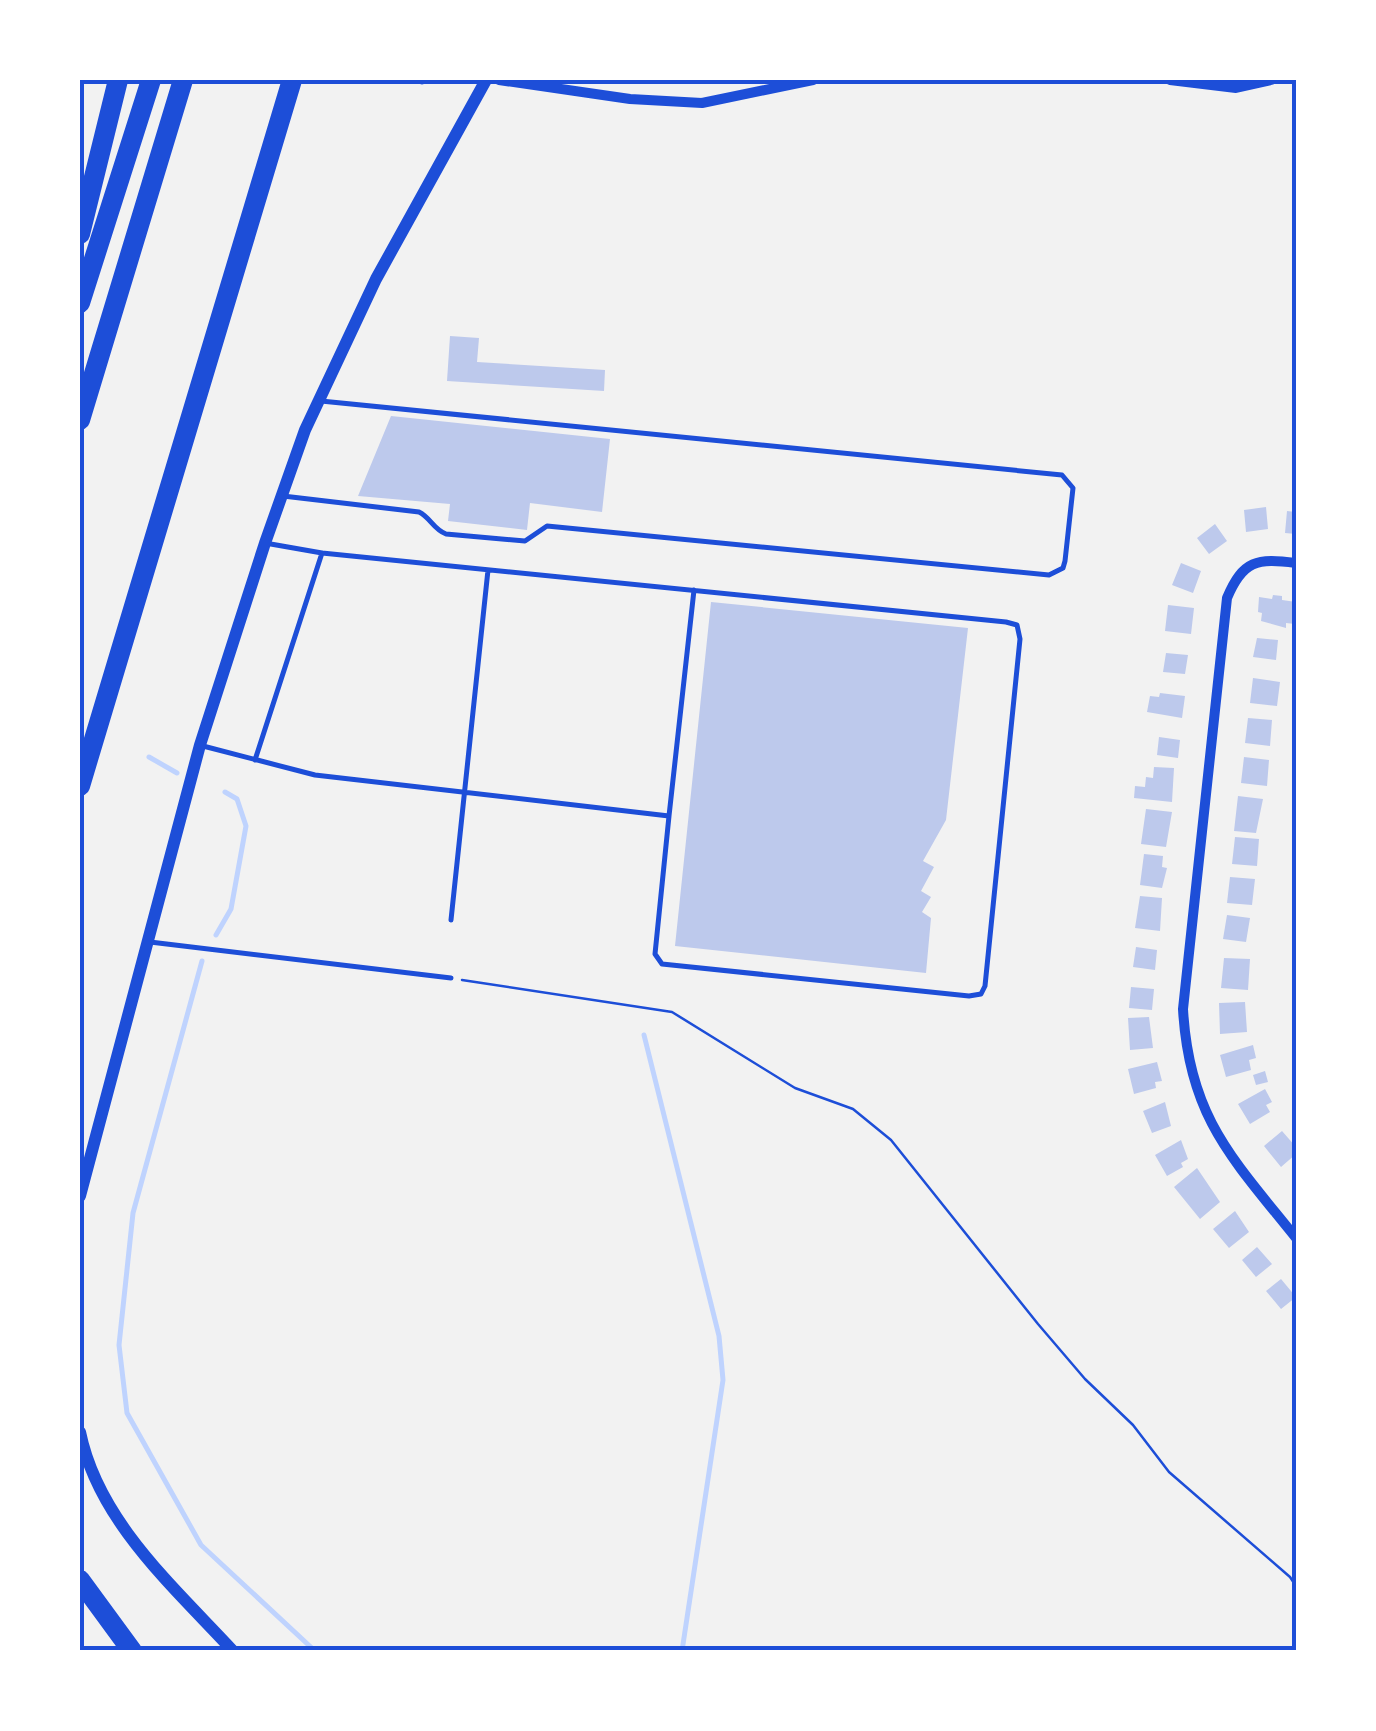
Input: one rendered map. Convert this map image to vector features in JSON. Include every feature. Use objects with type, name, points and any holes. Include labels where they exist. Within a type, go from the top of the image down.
[{"type":"highway","points":[[80,234],[118,80]]},
{"type":"highway","points":[[80,303],[150,80]]},
{"type":"highway","points":[[80,420],[183,80]]},
{"type":"highway","points":[[80,786],[292,80]]},
{"type":"highway","points":[[80,1580],[132,1651]]},
{"type":"street","points":[[80,1196],[200,746],[282,496],[318,401],[376,278],[486,80]]},
{"type":"street","points":[[499,80],[630,99],[702,103],[813,80]]},
{"type":"street","points":[[1170,80],[1236,88],[1271,80]]},
{"type":"street","points":[[1296,562],[1267,559],[1250,564],[1235,578],[1227,598],[1183,1009],[1185,1050],[1196,1093],[1224,1148],[1296,1238]]},
{"type":"street","points":[[80,1432],[96,1481],[128,1532],[233,1651]]},
{"type":"lane","points":[[282,496],[419,512],[428,516],[436,530],[446,534],[525,541],[546,526],[1049,576],[1063,568],[1066,561],[1072,488],[1062,475],[318,401]]},
{"type":"lane","points":[[265,543],[322,553],[694,590],[1006,622],[1017,626],[1020,639],[984,990],[969,996],[662,964],[656,954],[694,590]]},
{"type":"lane","points":[[255,760],[322,553]]},
{"type":"lane","points":[[451,920],[488,570]]},
{"type":"lane","points":[[200,746],[316,776],[669,816]]},
{"type":"lane","points":[[147,941],[451,978]]},
{"type":"path","points":[[451,978],[672,1012],[795,1088],[853,1109],[891,1140],[1038,1324],[1085,1379],[1133,1425],[1169,1472],[1290,1576],[1296,1586]]},
{"type":"building","points":[[450,336],[479,338],[477,362],[605,370],[604,391],[447,381]]},
{"type":"building","points":[[391,416],[610,439],[602,512],[530,503],[527,530],[448,521],[450,504],[358,496]]},
{"type":"building","points":[[1266,507],[1268,529],[1246,532],[1244,510]]},
{"type":"building","points":[[1287,511],[1296,512],[1296,534],[1285,533]]},
{"type":"building","points":[[1215,524],[1227,541],[1209,554],[1197,538]]},
{"type":"building","points":[[1181,563],[1201,571],[1193,593],[1172,585]]},
{"type":"building","points":[[1273,595],[1296,602],[1295,624],[1286,623],[1286,628],[1261,621],[1259,597],[1272,599]]},
{"type":"building","points":[[711,602],[968,628],[946,820],[923,861],[934,867],[921,891],[931,897],[922,912],[931,918],[926,973],[675,946]]},
{"type":"building","points":[[1168,605],[1194,608],[1191,634],[1165,631]]},
{"type":"building","points":[[1257,638],[1278,640],[1276,660],[1253,657]]},
{"type":"building","points":[[1166,653],[1188,655],[1185,674],[1163,672]]},
{"type":"building","points":[[1253,678],[1280,682],[1277,706],[1250,703]]},
{"type":"building","points":[[1160,693],[1185,696],[1182,718],[1147,712],[1150,696],[1159,697]]},
{"type":"building","points":[[1248,718],[1272,720],[1270,746],[1245,743]]},
{"type":"building","points":[[1159,737],[1180,740],[1178,758],[1157,755]]},
{"type":"building","points":[[1244,757],[1269,760],[1267,786],[1241,783]]},
{"type":"building","points":[[1154,767],[1174,768],[1172,802],[1134,798],[1135,786],[1145,787],[1146,777],[1153,778]]},
{"type":"building","points":[[1238,796],[1263,799],[1256,833],[1234,831]]},
{"type":"building","points":[[1146,809],[1172,812],[1166,847],[1141,844]]},
{"type":"building","points":[[1235,837],[1259,839],[1257,866],[1232,864]]},
{"type":"building","points":[[1144,854],[1163,856],[1162,867],[1167,868],[1162,888],[1140,885]]},
{"type":"building","points":[[1230,877],[1255,879],[1252,905],[1227,903]]},
{"type":"building","points":[[1140,896],[1162,898],[1160,931],[1135,928]]},
{"type":"building","points":[[1227,915],[1250,918],[1246,942],[1223,939]]},
{"type":"building","points":[[1136,947],[1157,950],[1155,970],[1133,967]]},
{"type":"building","points":[[1224,958],[1250,959],[1248,990],[1221,988]]},
{"type":"building","points":[[1131,987],[1154,989],[1152,1010],[1129,1008]]},
{"type":"building","points":[[1245,1002],[1247,1032],[1220,1034],[1219,1003]]},
{"type":"building","points":[[1149,1017],[1153,1048],[1130,1050],[1128,1018]]},
{"type":"building","points":[[1253,1045],[1256,1058],[1249,1060],[1251,1070],[1226,1077],[1220,1055]]},
{"type":"building","points":[[1157,1062],[1162,1081],[1155,1082],[1156,1088],[1134,1094],[1128,1069]]},
{"type":"building","points":[[1265,1071],[1268,1082],[1256,1085],[1253,1075]]},
{"type":"building","points":[[1265,1089],[1272,1102],[1266,1105],[1270,1112],[1250,1124],[1238,1104]]},
{"type":"building","points":[[1165,1102],[1171,1126],[1152,1133],[1143,1111]]},
{"type":"building","points":[[1282,1131],[1296,1147],[1296,1154],[1281,1167],[1264,1146]]},
{"type":"building","points":[[1181,1140],[1188,1159],[1181,1163],[1183,1167],[1167,1176],[1155,1155]]},
{"type":"building","points":[[1197,1168],[1220,1202],[1200,1219],[1174,1187]]},
{"type":"building","points":[[1235,1211],[1249,1232],[1229,1248],[1213,1229]]},
{"type":"building","points":[[1257,1247],[1272,1264],[1256,1277],[1242,1260]]},
{"type":"building","points":[[1281,1279],[1296,1297],[1281,1309],[1266,1291]]},
{"type":"waterway","points":[[149,757],[177,773]]},
{"type":"waterway","points":[[216,935],[231,909],[246,826],[237,799],[225,792]]},
{"type":"waterway","points":[[202,961],[133,1213],[119,1345],[127,1413],[201,1545],[315,1651]]},
{"type":"waterway","points":[[644,1035],[719,1336],[723,1380],[682,1651]]}]
